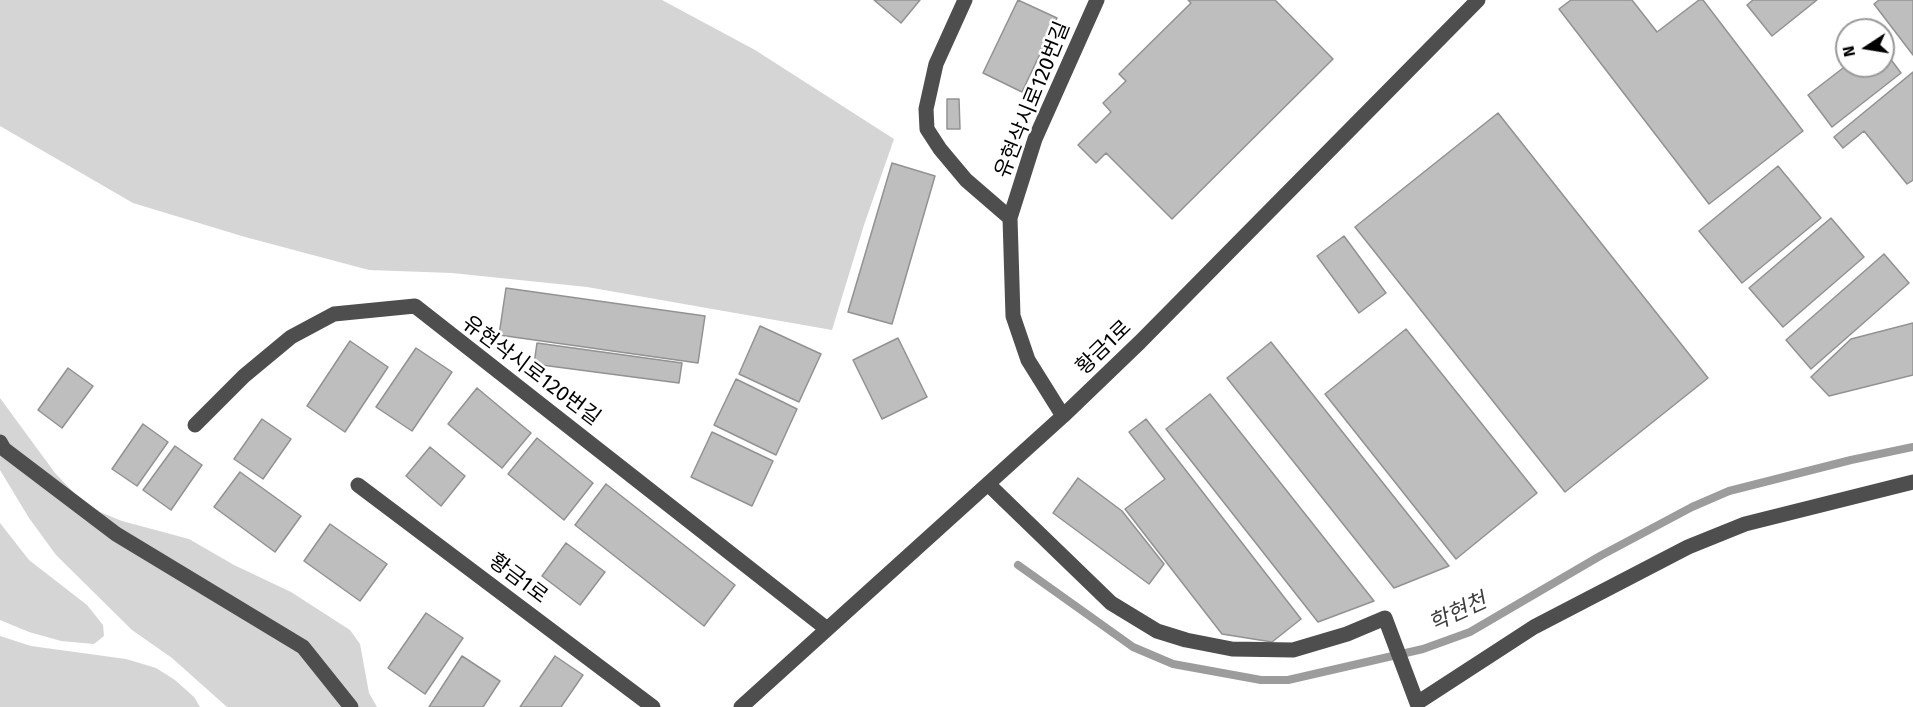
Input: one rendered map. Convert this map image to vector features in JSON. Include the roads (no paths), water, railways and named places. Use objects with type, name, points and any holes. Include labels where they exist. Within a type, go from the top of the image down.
[{"type":"street","name":"유현삭시로120번길","points":[[964,0],[936,64],[926,109],[927,129],[939,149],[966,180],[1010,218]]},
{"type":"street","name":"유현삭시로120번길","points":[[1063,416],[1028,360],[1013,316],[1010,218],[1035,139],[1097,0]]},
{"type":"street","name":"황금1로","points":[[741,707],[1063,416],[1148,334],[1478,0]]},
{"type":"street","name":"유현삭시로120번길","points":[[195,425],[244,376],[291,337],[334,314],[415,306],[827,629]]},
{"type":"street","points":[[0,442],[4,449],[116,534],[303,647],[351,707]]},
{"type":"street","points":[[988,484],[1110,603],[1157,631],[1186,640],[1232,649],[1293,650],[1347,634],[1384,618],[1394,638],[1416,705],[1534,627],[1688,547],[1745,524],[1913,482]]},
{"type":"street","name":"황금1로","points":[[358,485],[654,707]]},
{"type":"waterway","name":"학현천","points":[[1018,565],[1133,647],[1173,664],[1261,680],[1288,680],[1423,649],[1470,632],[1600,556],[1692,507],[1729,491],[1913,447]]}]
